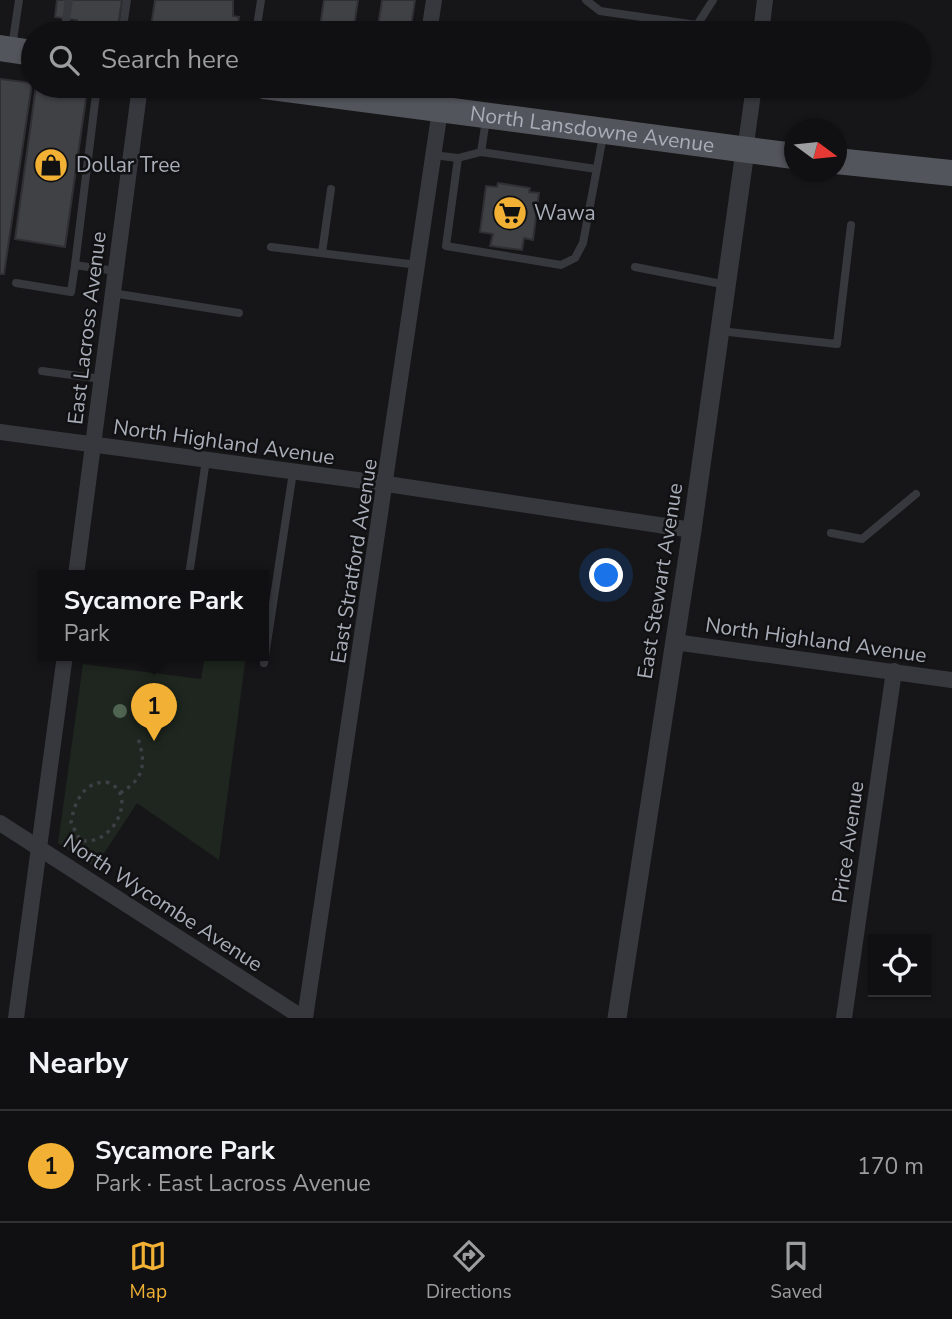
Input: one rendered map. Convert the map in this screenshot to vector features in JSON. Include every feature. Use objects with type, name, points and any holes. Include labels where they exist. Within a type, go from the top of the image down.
[{"type":"main road","name":"North Lansdowne Avenue","points":[[394,98],[426,101],[486,116],[784,155]]},
{"type":"main road","points":[[847,162],[952,173]]},
{"type":"street","points":[[431,21],[434,0]]},
{"type":"street","points":[[762,21],[765,0]]},
{"type":"street","name":"East Lacross Avenue","points":[[77,570],[138,98]]},
{"type":"street","points":[[745,151],[752,98]]},
{"type":"street","name":"East Stratford Avenue","points":[[304,1018],[387,484],[433,155],[426,101]]},
{"type":"street","name":"East Stewart Avenue","points":[[617,1018],[692,530],[745,151]]},
{"type":"street","name":"North Highland Avenue","points":[[0,432],[387,484],[692,530]]},
{"type":"street","name":"North Highland Avenue","points":[[674,642],[952,680]]},
{"type":"street","points":[[16,1018],[64,661]]},
{"type":"street","name":"Price Avenue","points":[[844,1018],[894,671]]},
{"type":"street","name":"North Wycombe Avenue","points":[[0,823],[304,1018]]},
{"type":"lane","points":[[15,50],[19,0]]},
{"type":"lane","points":[[66,21],[69,0]]},
{"type":"lane","points":[[124,21],[127,0]]},
{"type":"lane","points":[[258,21],[261,0]]},
{"type":"lane","points":[[586,0],[600,11],[669,21]]},
{"type":"lane","points":[[700,21],[713,0]]},
{"type":"lane","points":[[16,283],[71,292],[96,98]]},
{"type":"lane","points":[[481,152],[486,116]]},
{"type":"lane","points":[[458,158],[446,246],[561,265],[575,258],[583,243],[604,132]]},
{"type":"lane","points":[[433,155],[458,158],[481,152],[596,169]]},
{"type":"lane","points":[[322,253],[331,189]]},
{"type":"lane","points":[[720,331],[837,344],[851,225]]},
{"type":"lane","points":[[271,247],[418,265]]},
{"type":"lane","points":[[75,265],[115,271]]},
{"type":"lane","points":[[635,267],[726,285]]},
{"type":"lane","points":[[112,293],[239,313]]},
{"type":"lane","points":[[42,371],[102,379]]},
{"type":"lane","points":[[189,570],[206,460]]},
{"type":"lane","points":[[269,630],[293,472]]},
{"type":"lane","points":[[831,533],[862,539],[916,494]]},
{"type":"path","points":[[120,793],[138,780],[144,767],[137,735]]},
{"type":"path","points":[[100,782],[110,783],[120,793],[120,813],[108,832],[90,841],[78,838],[71,823],[74,807],[82,793],[100,782]]},
{"type":"shaded area","points":[[204,661],[245,661],[219,860],[137,803],[95,867],[58,843],[83,664],[201,679]]},
{"type":"building","points":[[57,0],[122,0],[119,21],[77,21],[55,17]]},
{"type":"building","points":[[155,0],[233,0],[233,16],[239,17],[238,21],[152,21]]},
{"type":"building","points":[[324,0],[358,0],[355,21],[321,21]]},
{"type":"building","points":[[382,0],[415,0],[412,21],[379,21]]},
{"type":"building","points":[[0,79],[21,82],[21,98],[30,98],[4,274],[0,274]]},
{"type":"building","name":"Dollar Tree","points":[[34,98],[86,98],[65,247],[15,239]]},
{"type":"building","name":"Wawa","points":[[498,183],[530,188],[529,192],[539,193],[533,240],[524,238],[522,250],[490,246],[493,234],[480,232],[486,186],[497,187]]},
{"type":"place","name":"Dollar Tree","points":[[51,165]]},
{"type":"place","name":"Wawa","points":[[510,213]]},
{"type":"place","name":"Sycamore Park","points":[[154,741]]}]
